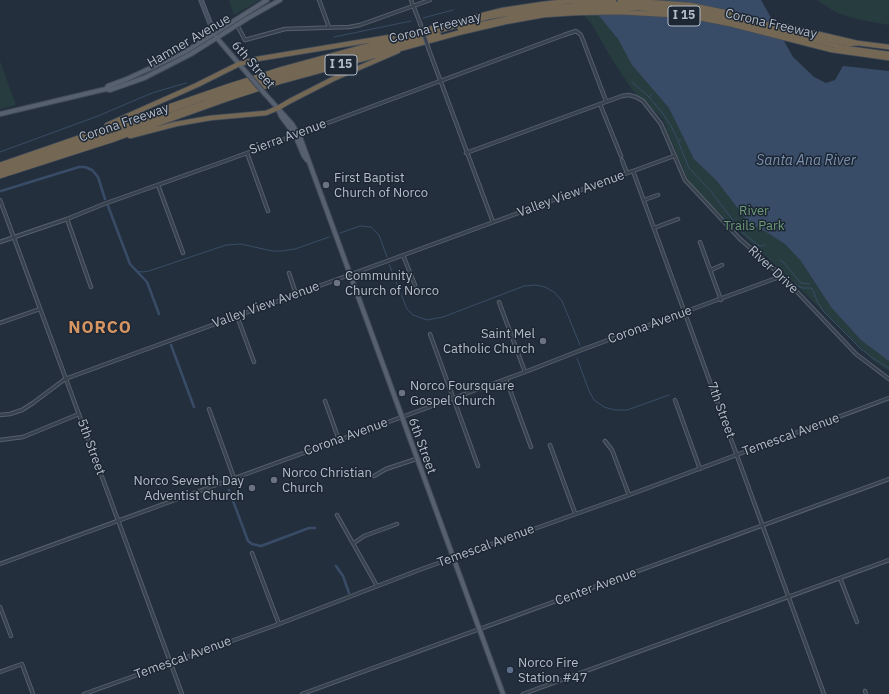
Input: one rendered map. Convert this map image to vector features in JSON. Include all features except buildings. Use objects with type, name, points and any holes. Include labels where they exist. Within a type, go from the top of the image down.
[{"type":"highway","name":"Corona Freeway","points":[[0,164],[234,84],[415,32],[503,10],[571,7],[614,0]]},
{"type":"highway","name":"Corona Freeway","points":[[620,0],[690,5],[857,43],[889,47]]},
{"type":"highway","points":[[0,168],[69,146],[266,78],[488,17],[543,8],[636,4],[682,8],[731,16],[786,28]]},
{"type":"highway","name":"Corona Freeway","points":[[0,176],[115,139],[282,81],[418,43],[505,22],[544,16],[571,7],[689,16],[792,37],[832,50],[889,58]]},
{"type":"highway","points":[[0,172],[108,137],[244,89],[325,65],[490,21],[571,7]]},
{"type":"highway","points":[[68,142],[191,88],[239,64],[257,59],[415,32]]},
{"type":"highway","points":[[792,37],[844,48],[889,54]]},
{"type":"highway","points":[[115,139],[210,118],[266,113],[333,79],[418,43]]},
{"type":"main road","points":[[201,0],[214,33]]},
{"type":"main road","name":"Hamner Avenue","points":[[106,89],[108,86],[127,80],[185,52],[267,0]]},
{"type":"main road","name":"Hamner Avenue","points":[[0,114],[106,89],[109,90],[157,73],[280,0]]},
{"type":"main road","name":"6th Street","points":[[214,33],[278,108],[281,116],[296,134],[307,157],[349,276],[503,694]]},
{"type":"main road","points":[[177,62],[177,59],[185,52]]},
{"type":"street","points":[[319,0],[329,27]]},
{"type":"street","points":[[411,0],[466,153],[493,222]]},
{"type":"street","points":[[237,25],[245,40],[285,30],[360,25],[430,0]]},
{"type":"street","name":"Sierra Avenue","points":[[0,242],[67,219],[104,204],[247,153],[440,80],[576,31],[581,35],[606,101]]},
{"type":"street","name":"River Drive","points":[[606,101],[630,95],[643,101],[661,124],[686,180],[740,239],[782,276],[856,354],[889,379]]},
{"type":"street","points":[[466,153],[606,101]]},
{"type":"street","points":[[600,104],[621,156]]},
{"type":"street","points":[[247,153],[268,211]]},
{"type":"street","name":"Valley View Avenue","points":[[0,415],[10,414],[22,410],[66,379],[674,156]]},
{"type":"street","points":[[622,160],[627,173]]},
{"type":"street","name":"7th Street","points":[[633,171],[824,694]]},
{"type":"street","points":[[158,185],[182,253]]},
{"type":"street","points":[[644,200],[658,195]]},
{"type":"street","name":"5th Street","points":[[0,200],[182,694]]},
{"type":"street","points":[[67,219],[91,287]]},
{"type":"street","points":[[654,228],[678,219]]},
{"type":"street","points":[[700,242],[721,300]]},
{"type":"street","points":[[403,255],[415,286]]},
{"type":"street","points":[[711,270],[722,265]]},
{"type":"street","points":[[288,273],[296,294]]},
{"type":"street","name":"Corona Avenue","points":[[0,564],[525,372],[684,312],[721,300],[782,276]]},
{"type":"street","points":[[499,302],[525,372]]},
{"type":"street","points":[[0,323],[40,309]]},
{"type":"street","points":[[236,316],[254,362]]},
{"type":"street","points":[[430,334],[478,466]]},
{"type":"street","points":[[506,379],[531,447]]},
{"type":"street","name":"Temescal Avenue","points":[[84,694],[278,624],[575,513],[700,469],[889,398]]},
{"type":"street","points":[[675,400],[700,469]]},
{"type":"street","points":[[325,401],[339,440]]},
{"type":"street","points":[[209,409],[234,478]]},
{"type":"street","points":[[0,440],[23,437],[79,414]]},
{"type":"street","points":[[605,441],[612,450],[629,495]]},
{"type":"street","points":[[550,445],[575,513]]},
{"type":"street","points":[[374,476],[386,469],[416,459]]},
{"type":"street","name":"Center Avenue","points":[[302,694],[889,479]]},
{"type":"street","points":[[337,515],[377,586]]},
{"type":"street","points":[[354,543],[364,536],[397,524]]},
{"type":"street","points":[[252,553],[278,624]]},
{"type":"street","points":[[522,694],[889,560]]},
{"type":"street","points":[[840,578],[857,622]]},
{"type":"street","points":[[0,607],[11,636]]},
{"type":"street","points":[[0,672],[22,664],[33,694]]},
{"type":"green space","points":[[229,0],[260,0],[234,15]]},
{"type":"green space","name":"River Trails Park","points":[[569,0],[625,0],[889,306],[889,371],[876,363],[784,273],[691,187],[663,119],[633,91],[613,61],[591,23]]},
{"type":"green space","points":[[817,0],[889,0],[889,25],[857,19],[837,13]]},
{"type":"green space","points":[[0,61],[16,105],[0,109]]},
{"type":"water","name":"Santa Ana River","points":[[580,0],[761,0],[793,57],[814,77],[826,83],[835,80],[843,66],[889,71],[889,361],[861,340],[831,307],[801,261],[785,244],[749,223],[717,181],[694,159],[669,108],[632,65],[618,39],[600,17],[585,7]]},
{"type":"waterway","points":[[423,18],[453,10]]},
{"type":"waterway","points":[[334,37],[411,21]]},
{"type":"waterway","points":[[632,82],[649,97],[652,94]]},
{"type":"waterway","points":[[0,152],[98,116],[152,93],[186,83]]},
{"type":"waterway","points":[[649,97],[661,111],[678,140]]},
{"type":"waterway","points":[[681,140],[678,141],[689,168],[710,190],[741,231],[759,246],[765,245]]},
{"type":"waterway","points":[[1,191],[79,167],[85,167],[92,170],[98,177],[105,199]]},
{"type":"waterway","points":[[108,206],[130,264],[147,282],[159,314]]},
{"type":"waterway","points":[[340,233],[360,226],[371,227],[379,235],[387,257]]},
{"type":"waterway","points":[[136,271],[149,271],[226,245],[241,244],[272,251],[281,251],[295,249],[329,237]]},
{"type":"waterway","points":[[780,260],[801,283],[809,284]]},
{"type":"waterway","points":[[389,264],[407,309],[413,315],[427,320],[443,317],[524,286],[536,285],[545,287],[554,292],[562,301],[580,345]]},
{"type":"waterway","points":[[792,283],[802,288],[812,288],[818,303],[824,312],[863,351]]},
{"type":"waterway","points":[[171,345],[194,407]]},
{"type":"waterway","points":[[864,351],[889,368]]},
{"type":"waterway","points":[[577,358],[589,391],[594,400],[604,407],[615,410],[627,410],[669,395]]},
{"type":"waterway","points":[[229,490],[248,541],[252,544],[261,546],[309,528],[315,528]]},
{"type":"waterway","points":[[336,566],[343,576],[349,593]]},
{"type":"place","name":"First Baptist Church of Norco","points":[[326,185]]},
{"type":"place","name":"Community Church of Norco","points":[[337,283]]},
{"type":"place","name":"Saint Mel Catholic Church","points":[[543,341]]},
{"type":"place","name":"Norco Foursquare Gospel Church","points":[[402,393]]},
{"type":"place","name":"Norco Christian Church","points":[[274,480]]},
{"type":"place","name":"Norco Seventh Day Adventist Church","points":[[252,488]]},
{"type":"place","name":"Norco Fire Station #47","points":[[510,670]]},
{"type":"district","name":"NORCO","points":[[100,328]]}]
